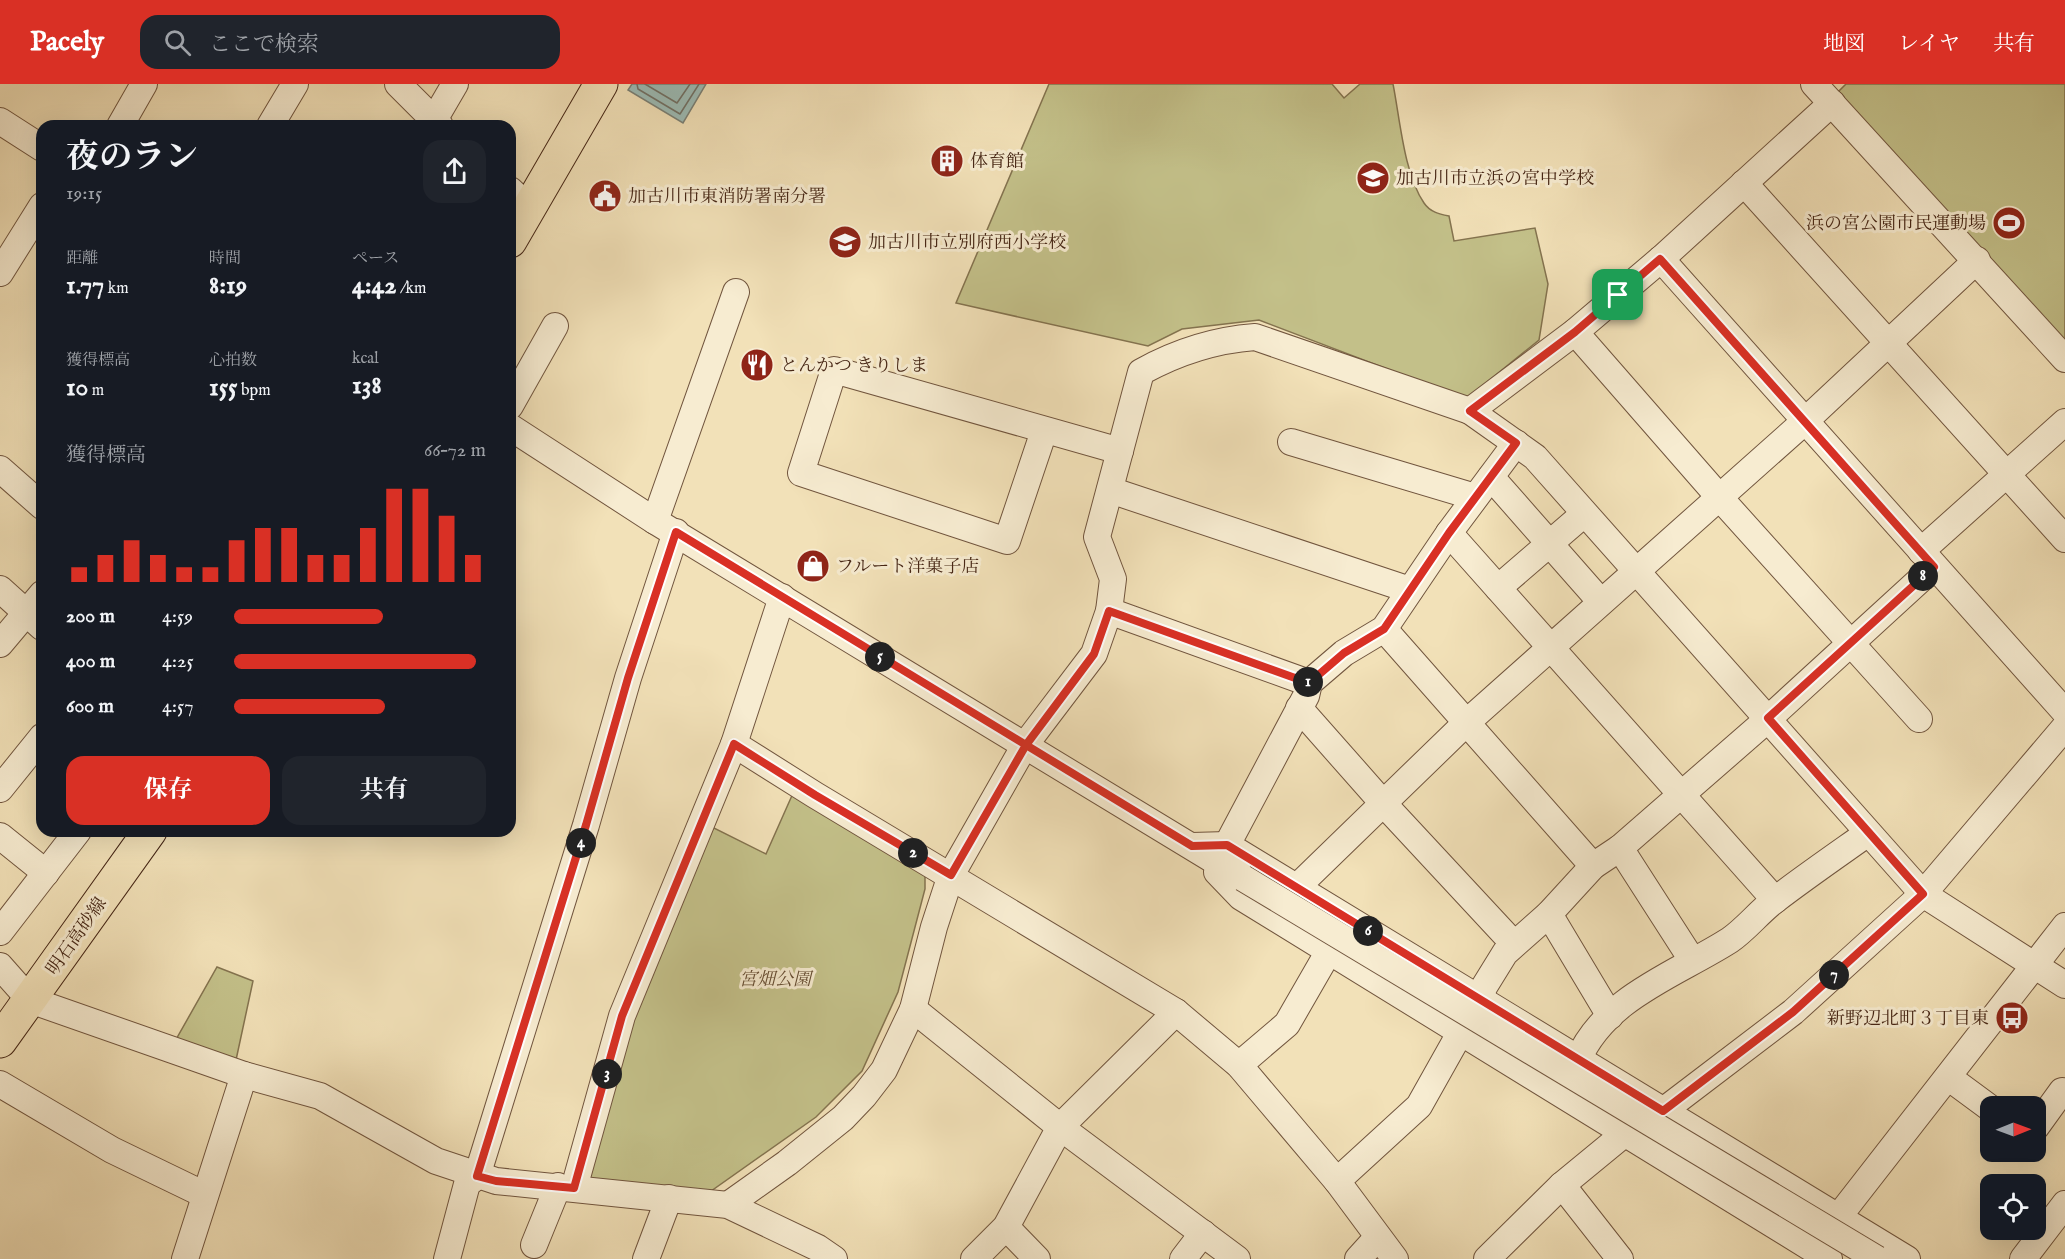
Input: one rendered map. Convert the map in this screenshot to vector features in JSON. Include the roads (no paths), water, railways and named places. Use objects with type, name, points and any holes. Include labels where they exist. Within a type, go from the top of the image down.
[{"type":"main road","points":[[516,216],[520,200],[601,84]]},
{"type":"main road","name":"明石高砂線","points":[[0,1041],[146,837]]},
{"type":"street","points":[[123,120],[144,84]]},
{"type":"street","points":[[274,120],[295,84]]},
{"type":"street","points":[[398,84],[434,120]]},
{"type":"street","points":[[438,120],[455,84]]},
{"type":"street","points":[[1470,411],[1575,332],[1660,259],[1744,183],[1828,92],[2065,359]]},
{"type":"street","points":[[0,121],[36,144]]},
{"type":"street","points":[[1744,183],[2065,539]]},
{"type":"street","points":[[0,273],[36,216]]},
{"type":"street","points":[[1660,259],[2065,712]]},
{"type":"street","points":[[1297,887],[1382,802],[1466,723],[1804,422],[1977,260]]},
{"type":"street","points":[[447,1259],[467,1184],[477,1176],[586,825],[628,678],[712,336],[736,292]]},
{"type":"street","points":[[516,395],[555,326]]},
{"type":"street","points":[[1575,332],[1720,498],[1851,640],[1919,719]]},
{"type":"street","points":[[728,1205],[816,1140],[864,1096],[884,1070],[913,1010],[934,927],[951,875],[1026,745],[1094,654],[1109,611],[1113,579],[1097,537],[1141,372],[1171,356],[1225,339],[1255,337],[1470,411],[1516,443],[1535,458],[1923,894],[2065,985]]},
{"type":"street","points":[[1044,431],[1007,542],[801,473],[834,370],[1120,451]]},
{"type":"street","points":[[1480,1001],[1484,987],[1514,944],[1549,914],[1593,866],[1620,848],[1682,794],[1851,640],[2006,474],[2065,422]]},
{"type":"street","points":[[516,431],[666,526],[1243,878],[1877,1259]]},
{"type":"street","points":[[1305,438],[1476,497]]},
{"type":"street","points":[[1227,845],[1306,696],[1309,683],[1344,653],[1384,629],[1449,533],[1516,443]]},
{"type":"street","points":[[0,469],[36,501]]},
{"type":"street","points":[[1491,477],[1601,602]]},
{"type":"street","points":[[1110,490],[1410,590]]},
{"type":"street","points":[[1498,588],[1584,514]]},
{"type":"street","points":[[1449,533],[1775,900]]},
{"type":"street","points":[[0,589],[36,610],[0,644]]},
{"type":"street","points":[[534,1245],[566,1187],[622,1016],[734,744],[782,597]]},
{"type":"street","points":[[1109,611],[1309,683]]},
{"type":"street","points":[[1384,629],[1593,866]]},
{"type":"street","points":[[1299,708],[1382,802],[1514,944]]},
{"type":"street","points":[[1663,1111],[1793,1012],[1923,894],[2065,727]]},
{"type":"street","points":[[0,789],[36,744]]},
{"type":"street","points":[[734,744],[1176,1012],[1239,1065],[1337,1181],[1377,1238],[1395,1259]]},
{"type":"street","points":[[1578,1060],[1598,1027],[1610,1016],[1692,960],[1733,938],[1775,900],[1868,833]]},
{"type":"street","points":[[0,836],[46,873]]},
{"type":"street","points":[[0,932],[73,837]]},
{"type":"street","points":[[1192,846],[1227,845],[1907,1259]]},
{"type":"street","points":[[1192,846],[1240,897],[1624,1134],[1816,1256],[1839,1217],[2065,926]]},
{"type":"street","points":[[1620,848],[1692,960]]},
{"type":"street","points":[[1549,914],[1610,1016]]},
{"type":"street","points":[[1239,1065],[1287,1024],[1329,951]]},
{"type":"street","points":[[0,966],[30,1000],[244,1075],[320,1096],[436,1161],[477,1176],[496,1181],[728,1205],[818,1248],[834,1259]]},
{"type":"street","points":[[913,1010],[1060,1127],[1237,1259]]},
{"type":"street","points":[[974,1259],[1006,1227],[1060,1127],[1176,1012]]},
{"type":"street","points":[[1337,1181],[1419,1106],[1460,1032]]},
{"type":"street","points":[[185,1259],[244,1075]]},
{"type":"street","points":[[1948,1077],[1980,1101]]},
{"type":"street","points":[[0,1084],[112,1150],[205,1195]]},
{"type":"street","points":[[2046,1113],[2062,1091]]},
{"type":"street","points":[[1487,1259],[1562,1185],[1624,1134]]},
{"type":"street","points":[[1562,1185],[1620,1259]]},
{"type":"street","points":[[646,1259],[669,1198]]},
{"type":"street","points":[[2023,1259],[2065,1204]]},
{"type":"street","points":[[1006,1227],[1037,1259]]},
{"type":"street","points":[[1183,1259],[1203,1233]]},
{"type":"street","points":[[1358,1259],[1377,1238]]},
{"type":"water","points":[[632,84],[706,84],[683,123],[628,90]]},
{"type":"place","name":"体育館","points":[[947,161]]},
{"type":"place","name":"加古川市立浜の宮中学校","points":[[1373,178]]},
{"type":"place","name":"加古川市東消防署南分署","points":[[605,196]]},
{"type":"place","name":"浜の宮公園市民運動場","points":[[2009,223]]},
{"type":"place","name":"加古川市立別府西小学校","points":[[845,242]]},
{"type":"place","name":"とんかつ きりしま","points":[[757,365]]},
{"type":"place","name":"フルート洋菓子店","points":[[813,566]]},
{"type":"place","name":"新野辺北町３丁目東","points":[[2012,1018]]},
{"type":"park label","name":"宮畑公園","points":[[775,979]]}]
